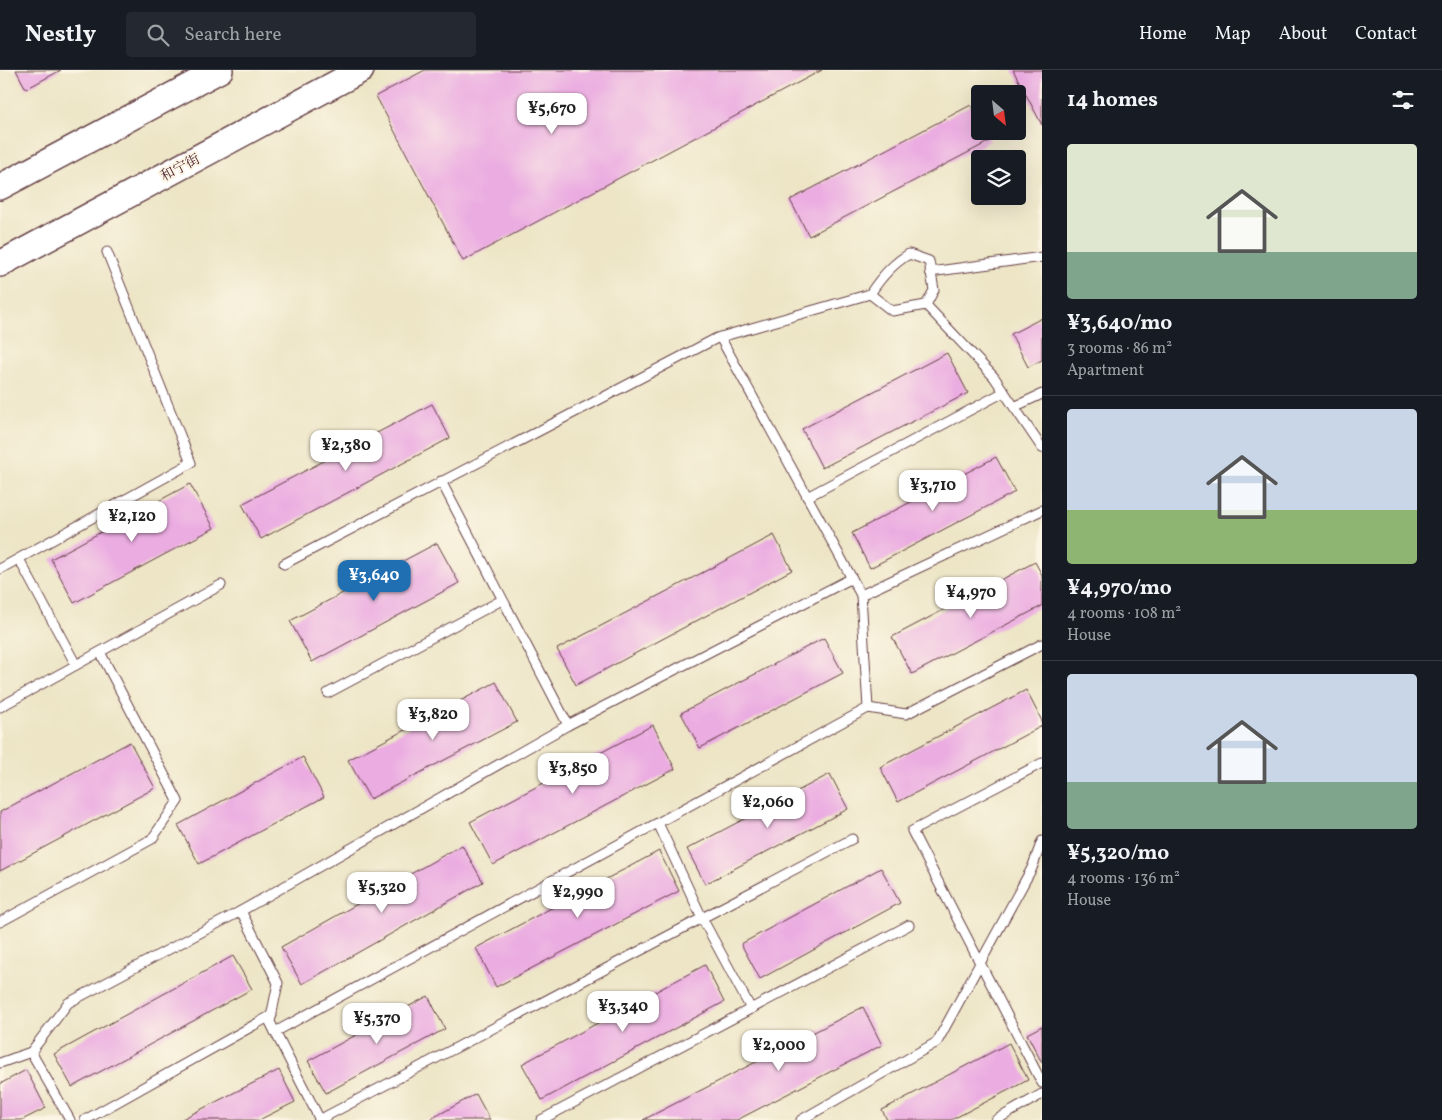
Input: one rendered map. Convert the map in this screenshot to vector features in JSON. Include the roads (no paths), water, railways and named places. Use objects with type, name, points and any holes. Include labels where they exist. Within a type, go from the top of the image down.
[{"type":"main road","points":[[0,187],[220,70]]},
{"type":"main road","name":"和宁街","points":[[0,264],[361,70]]},
{"type":"lane","points":[[0,569],[191,463],[107,252]]},
{"type":"lane","points":[[284,564],[720,337],[870,294],[881,276],[898,260],[909,254],[929,261],[934,290],[926,306]]},
{"type":"lane","points":[[930,272],[1042,257]]},
{"type":"lane","points":[[870,294],[892,311],[926,306]]},
{"type":"lane","points":[[926,306],[994,377],[1042,448]]},
{"type":"lane","points":[[720,337],[861,595],[868,708]]},
{"type":"lane","points":[[807,496],[1004,392]]},
{"type":"lane","points":[[1014,407],[1042,394]]},
{"type":"lane","points":[[441,482],[568,725]]},
{"type":"lane","points":[[861,595],[1042,510]]},
{"type":"lane","points":[[19,559],[76,665]]},
{"type":"lane","points":[[0,1063],[31,1052],[68,1003],[242,911],[568,725],[852,578]]},
{"type":"lane","points":[[0,707],[221,585]]},
{"type":"lane","points":[[328,693],[502,600]]},
{"type":"lane","points":[[275,1032],[868,708],[906,714],[1042,644]]},
{"type":"lane","points":[[0,922],[152,839],[178,801],[100,652]]},
{"type":"lane","points":[[1042,763],[912,832],[1042,1083]]},
{"type":"lane","points":[[658,823],[702,918],[751,1009]]},
{"type":"lane","points":[[242,911],[278,983],[270,1022],[320,1120],[852,839]]},
{"type":"lane","points":[[801,1120],[937,1042],[1032,868],[1042,841]]},
{"type":"lane","points":[[1032,868],[1042,864]]},
{"type":"lane","points":[[541,1120],[909,926]]},
{"type":"lane","points":[[85,1120],[272,1015]]},
{"type":"lane","points":[[31,1052],[70,1120]]},
{"type":"lane","points":[[996,1120],[1042,1094]]}]
